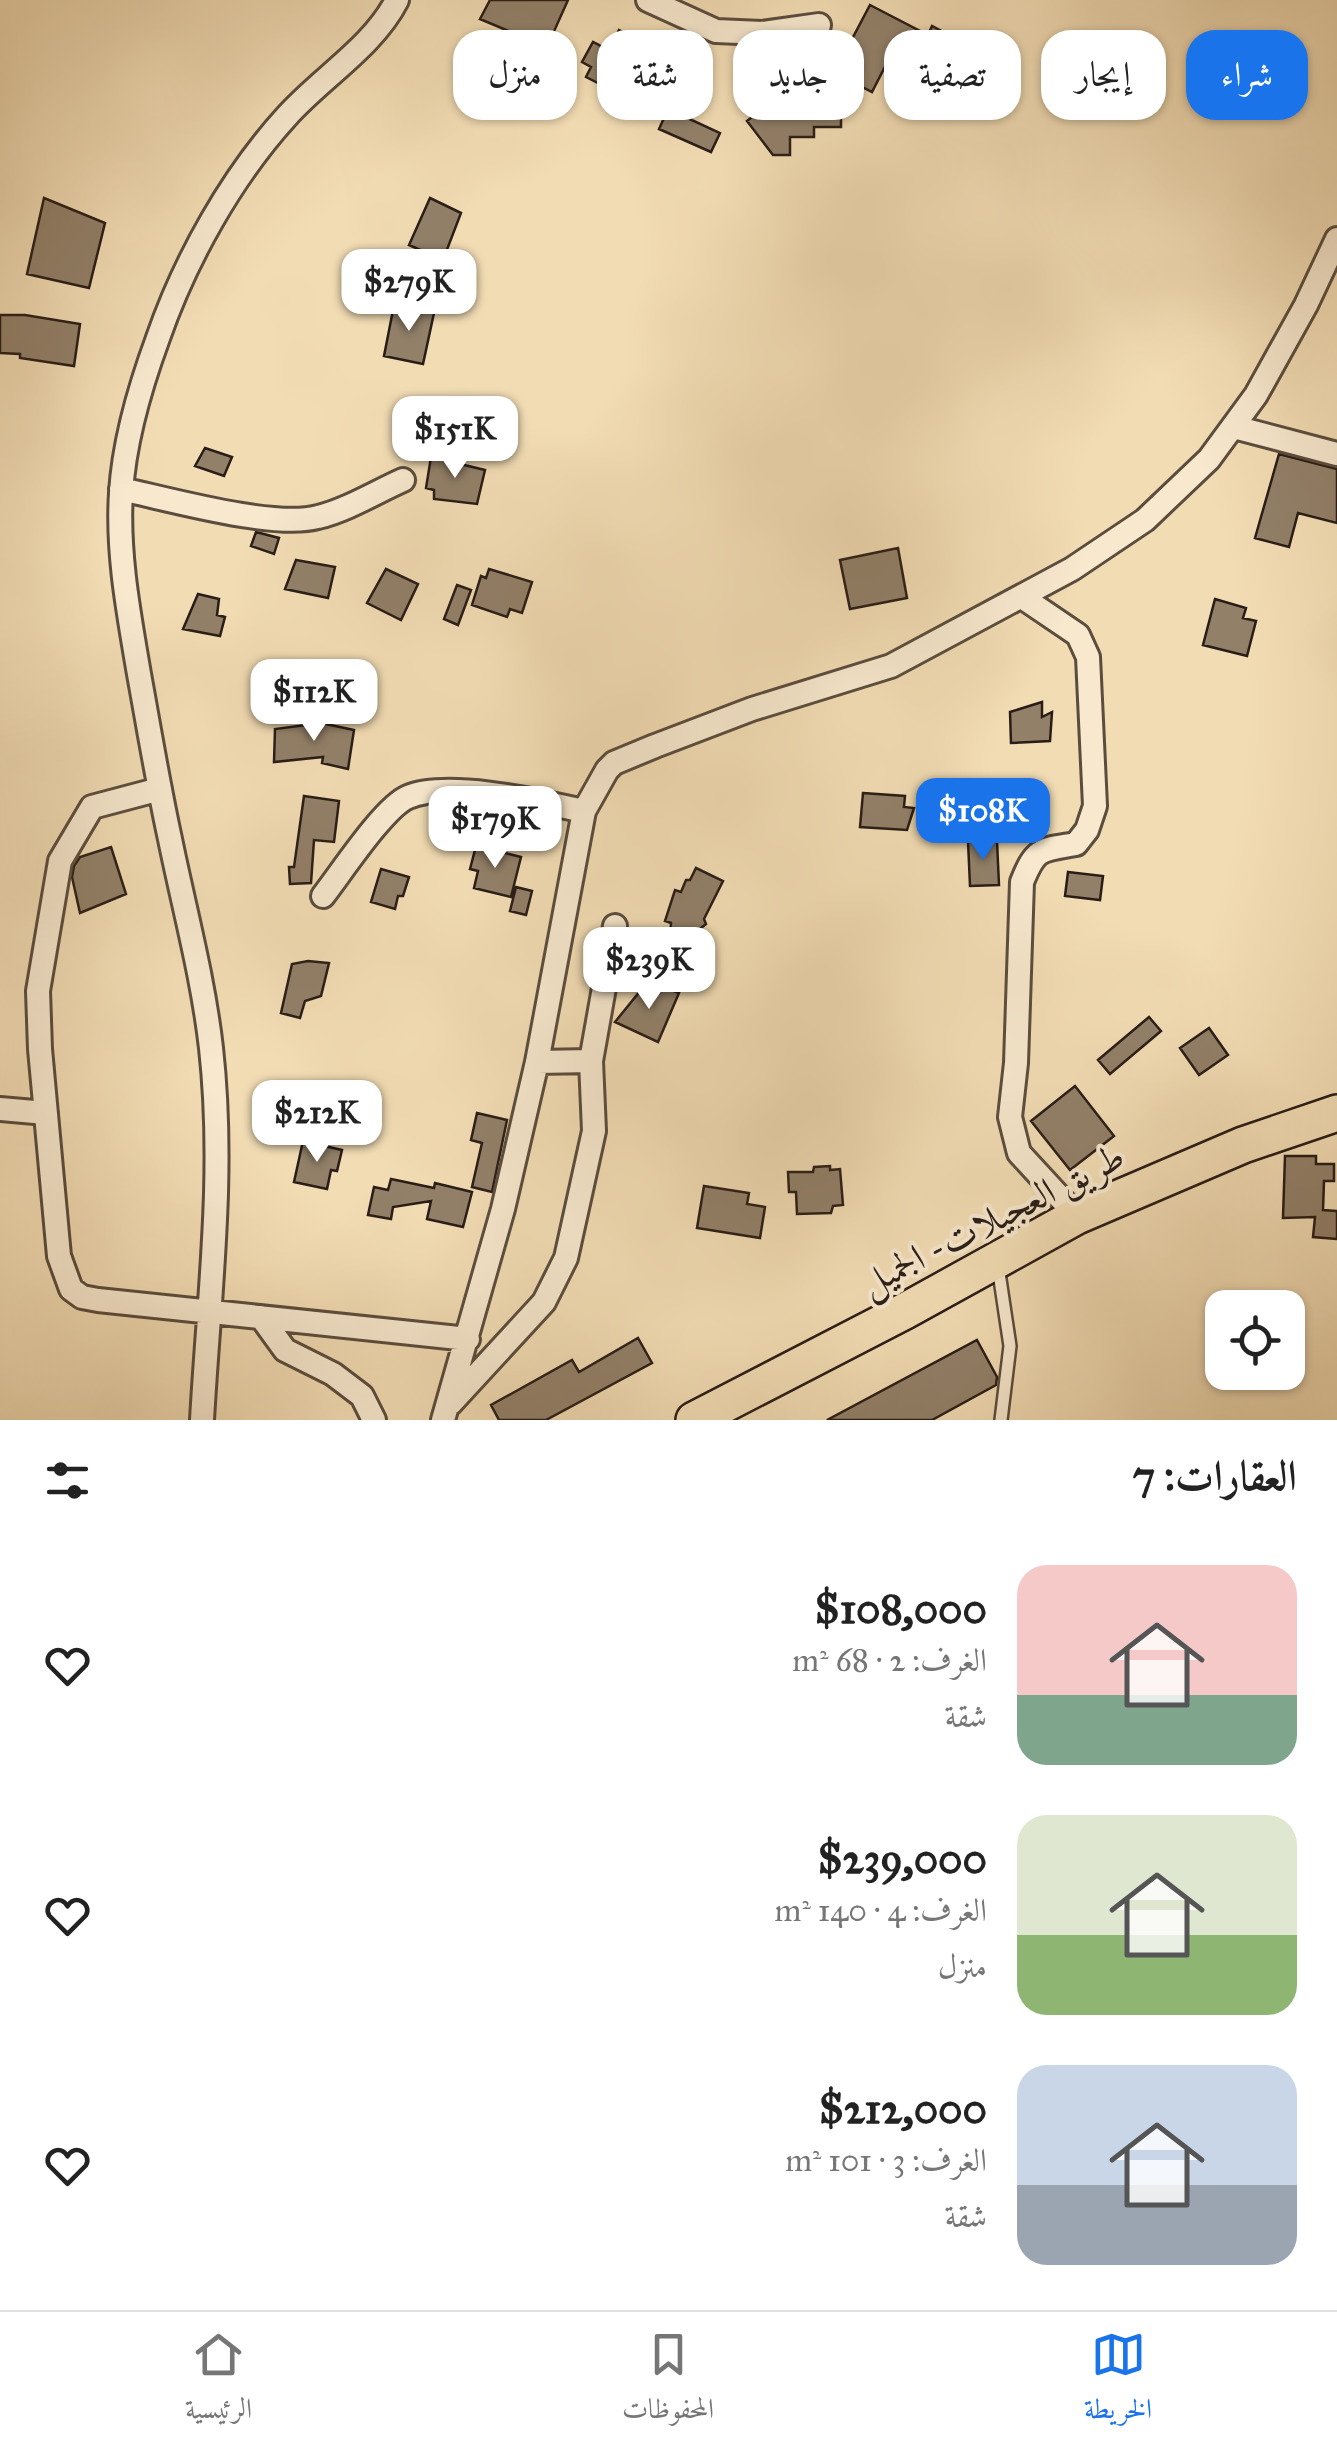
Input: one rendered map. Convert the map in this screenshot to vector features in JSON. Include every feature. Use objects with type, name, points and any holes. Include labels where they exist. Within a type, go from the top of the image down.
[{"type":"main road","name":"طريق العجيلات- الجميل","points":[[711,1416],[1077,1216],[1242,1145],[1337,1113]]},
{"type":"street","points":[[202,1420],[218,1185],[216,1110],[210,1045],[130,625],[120,533],[120,490],[133,417],[158,336],[186,272],[244,167],[289,113],[371,36],[396,0]]},
{"type":"street","points":[[648,0],[716,31],[762,33],[819,26]]},
{"type":"street","points":[[444,1415],[503,1209],[537,1062],[584,811],[597,782],[614,763],[752,710],[891,666],[1072,569],[1145,520],[1209,459],[1256,396],[1337,239]]},
{"type":"street","points":[[1234,427],[1337,454]]},
{"type":"street","points":[[120,490],[240,514],[297,520],[320,517],[403,480]]},
{"type":"street","points":[[1022,596],[1078,636],[1088,657],[1094,806],[1088,830],[1076,844],[1046,849],[1032,857],[1022,882],[1016,1063],[1010,1116],[1019,1153],[1077,1216]]},
{"type":"street","points":[[160,789],[92,807],[60,862],[38,990],[60,1256],[71,1288],[98,1300],[468,1339]]},
{"type":"street","points":[[323,896],[385,816],[407,797],[438,791],[466,792],[584,811]]},
{"type":"street","points":[[444,1415],[544,1302],[566,1258],[594,1131],[591,1061],[616,926]]},
{"type":"street","points":[[537,1062],[591,1061]]},
{"type":"street","points":[[0,1109],[46,1114]]},
{"type":"street","points":[[261,1316],[284,1350],[333,1374],[362,1396],[374,1420]]},
{"type":"lane","points":[[998,1262],[1010,1346],[1002,1420]]},
{"type":"building","points":[[490,0],[568,0],[555,30],[506,30],[480,19]]},
{"type":"building","points":[[870,5],[918,30],[884,30],[884,69],[872,92],[864,88],[864,30],[857,30]]},
{"type":"building","points":[[593,42],[597,44],[597,82],[586,77],[591,67],[582,62]]},
{"type":"building","points":[[663,120],[692,120],[720,133],[711,152],[659,129]]},
{"type":"building","points":[[841,120],[841,127],[814,127],[814,137],[790,137],[790,155],[773,155],[747,121]]},
{"type":"building","points":[[44,198],[105,223],[89,288],[27,274]]},
{"type":"building","points":[[430,198],[461,213],[443,260],[409,245]]},
{"type":"building","points":[[394,305],[434,313],[423,364],[384,356]]},
{"type":"building","points":[[0,315],[80,324],[74,366],[0,353]]},
{"type":"building","points":[[205,448],[232,457],[224,476],[195,466]]},
{"type":"building","points":[[1279,454],[1337,469],[1337,523],[1298,513],[1289,547],[1255,538]]},
{"type":"building","points":[[431,457],[485,470],[477,504],[434,499],[434,490],[426,488]]},
{"type":"building","points":[[256,532],[279,538],[274,554],[251,546]]},
{"type":"building","points":[[898,548],[907,598],[850,609],[840,560]]},
{"type":"building","points":[[296,560],[335,567],[328,598],[285,589]]},
{"type":"building","points":[[386,569],[418,584],[401,620],[367,603]]},
{"type":"building","points":[[489,569],[532,582],[522,613],[510,609],[507,617],[472,605],[481,576],[486,578]]},
{"type":"building","points":[[457,585],[471,590],[458,625],[444,619]]},
{"type":"building","points":[[198,594],[219,599],[217,615],[225,617],[220,636],[183,629]]},
{"type":"building","points":[[1215,599],[1246,608],[1243,618],[1256,621],[1247,656],[1203,645]]},
{"type":"building","points":[[1042,702],[1042,717],[1052,712],[1050,741],[1011,743],[1010,712]]},
{"type":"building","points":[[321,723],[354,730],[348,769],[322,763],[323,757],[274,762],[275,729]]},
{"type":"building","points":[[863,793],[905,796],[904,807],[914,808],[907,830],[860,827]]},
{"type":"building","points":[[304,796],[339,801],[334,842],[314,840],[311,883],[290,884],[289,867],[294,867]]},
{"type":"building","points":[[968,841],[997,841],[999,885],[970,886]]},
{"type":"building","points":[[476,846],[521,857],[511,897],[474,888],[478,871],[470,869]]},
{"type":"building","points":[[111,847],[126,894],[80,913],[72,877],[74,866],[80,857]]},
{"type":"building","points":[[696,868],[723,881],[704,919],[706,924],[692,935],[700,950],[670,940],[671,923],[665,921],[675,890],[681,892]]},
{"type":"building","points":[[381,869],[409,877],[395,909],[371,902]]},
{"type":"building","points":[[1068,872],[1103,876],[1100,900],[1065,896]]},
{"type":"building","points":[[516,887],[532,891],[526,915],[510,911]]},
{"type":"building","points":[[329,963],[321,996],[305,1001],[300,1018],[281,1013],[292,964]]},
{"type":"building","points":[[645,985],[654,992],[659,985],[679,993],[658,1042],[615,1022]]},
{"type":"building","points":[[1149,1017],[1161,1031],[1110,1074],[1098,1060]]},
{"type":"building","points":[[1209,1028],[1228,1055],[1199,1075],[1180,1048]]},
{"type":"building","points":[[1075,1086],[1114,1136],[1070,1170],[1031,1121]]},
{"type":"building","points":[[477,1113],[507,1120],[492,1192],[472,1187],[482,1143],[471,1140]]},
{"type":"building","points":[[303,1141],[342,1150],[337,1171],[331,1170],[327,1189],[294,1182]]},
{"type":"building","points":[[1285,1156],[1316,1156],[1316,1164],[1334,1164],[1334,1181],[1324,1181],[1323,1210],[1337,1211],[1337,1239],[1313,1237],[1315,1217],[1283,1218]]},
{"type":"building","points":[[830,1166],[830,1170],[840,1169],[843,1205],[833,1206],[831,1213],[797,1214],[796,1192],[789,1192],[788,1172],[813,1172],[814,1167]]},
{"type":"building","points":[[391,1179],[434,1188],[435,1183],[472,1192],[463,1227],[427,1219],[431,1201],[393,1207],[391,1219],[368,1215],[374,1187],[388,1190]]},
{"type":"building","points":[[704,1186],[749,1193],[747,1204],[765,1207],[760,1238],[697,1228]]},
{"type":"building","points":[[638,1338],[652,1363],[546,1420],[499,1420],[491,1405],[572,1360],[579,1372]]},
{"type":"building","points":[[977,1340],[997,1377],[996,1385],[932,1420],[827,1420]]}]
